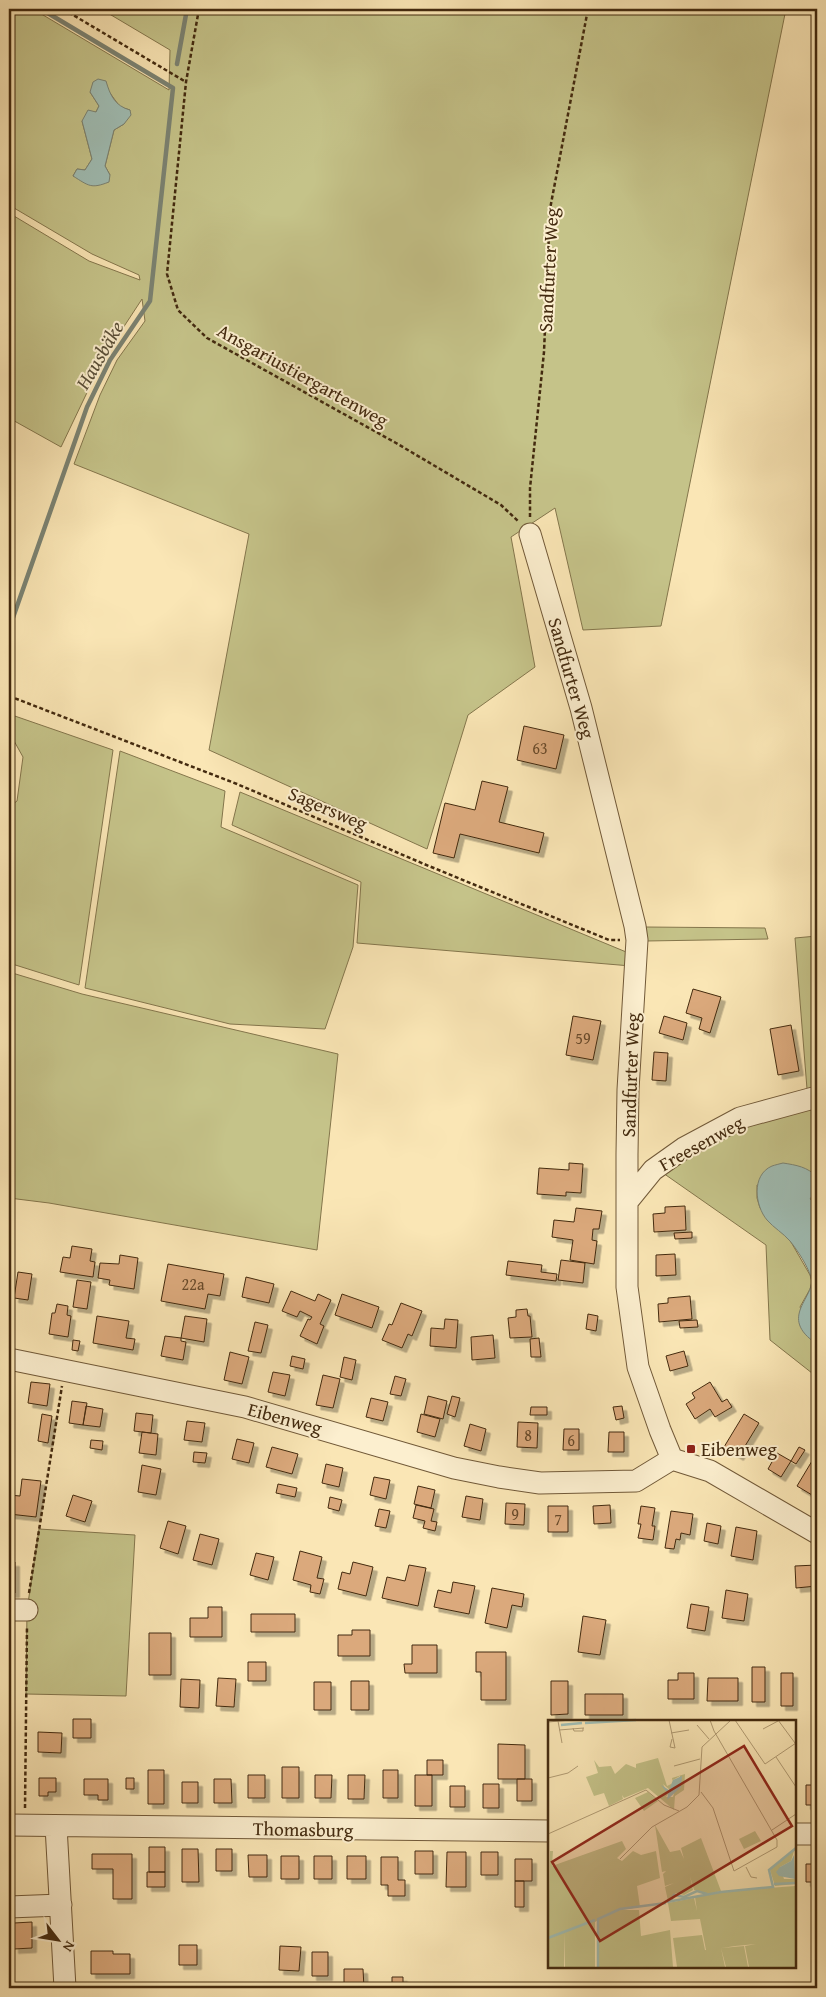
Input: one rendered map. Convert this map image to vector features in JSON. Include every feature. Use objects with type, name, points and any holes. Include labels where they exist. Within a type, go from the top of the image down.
[{"type":"street","name":"Sandfurter Weg","points":[[530,534],[581,708],[610,819],[637,940],[628,1090],[627,1287],[638,1367],[672,1459]]},
{"type":"street","name":"Freesenweg","points":[[627,1202],[653,1170],[692,1144],[740,1118],[817,1097]]},
{"type":"street","name":"Eibenweg","points":[[9,1359],[245,1407],[454,1468],[499,1478],[540,1483],[636,1481],[672,1459]]},
{"type":"street","points":[[672,1459],[710,1471],[817,1533]]},
{"type":"street","name":"Thomasburg","points":[[9,1824],[548,1831]]},
{"type":"street","points":[[56,1826],[65,1988]]},
{"type":"street","points":[[796,1834],[817,1834]]},
{"type":"street","points":[[9,1907],[61,1905]]},
{"type":"path","points":[[64,9],[186,82]]},
{"type":"path","name":"Ansgariustiergartenweg","points":[[198,9],[186,82],[167,274],[178,310],[207,338],[501,505],[530,534]]},
{"type":"path","name":"Sandfurter Weg","points":[[530,534],[530,488],[544,352],[550,209],[588,9]]},
{"type":"path","name":"Sagersweg","points":[[9,696],[237,784],[608,940],[637,940]]},
{"type":"shaded area","points":[[9,9],[33,9],[169,90],[170,50],[101,9],[786,9],[661,626],[583,630],[555,508],[511,537],[535,667],[468,715],[427,849],[209,750],[249,534],[74,464],[100,395],[117,360],[145,321],[142,299],[104,357],[61,447],[9,418],[9,213],[89,261],[140,280],[139,275],[92,254],[9,205]],"holes":[[[90,92],[110,93],[120,107],[130,110],[124,124],[114,130],[105,166],[110,175],[73,176],[77,169],[85,170],[92,159],[82,121],[96,112],[99,106]]]},
{"type":"shaded area","points":[[9,714],[113,750],[79,985],[9,963],[9,807],[17,801],[23,757],[9,732]]},
{"type":"shaded area","points":[[120,751],[225,791],[221,827],[358,885],[353,947],[325,1029],[230,1024],[85,988]]},
{"type":"shaded area","points":[[240,792],[631,954],[631,966],[357,943],[361,882],[232,825]]},
{"type":"shaded area","points":[[645,927],[765,928],[768,939],[646,941]]},
{"type":"shaded area","points":[[817,936],[817,1086],[807,1089],[795,938]]},
{"type":"shaded area","points":[[9,972],[82,994],[338,1054],[317,1250],[49,1203],[9,1198]]},
{"type":"shaded area","points":[[817,1106],[817,1177],[757,1185],[757,1198],[760,1208],[791,1242],[810,1275],[812,1282],[810,1289],[800,1307],[817,1344],[817,1377],[770,1340],[766,1245],[663,1173],[737,1130]]},
{"type":"shaded area","points":[[39,1529],[135,1535],[126,1696],[26,1694],[27,1610]]},
{"type":"water","points":[[98,79],[106,81],[114,99],[120,106],[130,110],[131,115],[124,124],[114,130],[105,166],[110,175],[109,182],[94,186],[73,176],[77,169],[85,170],[92,159],[82,121],[88,110],[96,112],[99,106],[90,92],[93,82]]},
{"type":"water","points":[[783,1163],[806,1169],[817,1177],[817,1189],[810,1199],[817,1201],[817,1344],[805,1334],[800,1325],[799,1316],[811,1285],[809,1272],[790,1241],[767,1220],[758,1199],[758,1183],[765,1170]]},
{"type":"building","points":[[524,726],[564,735],[556,769],[517,760]]},
{"type":"building","points":[[482,781],[508,787],[499,822],[544,833],[539,853],[460,834],[454,858],[433,853],[445,803],[475,810]]},
{"type":"building","points":[[693,989],[721,997],[710,1033],[699,1029],[702,1018],[686,1013]]},
{"type":"building","points":[[573,1016],[601,1021],[593,1060],[566,1055]]},
{"type":"building","points":[[664,1016],[687,1023],[683,1040],[659,1033]]},
{"type":"building","points":[[791,1025],[799,1071],[778,1075],[770,1029]]},
{"type":"building","points":[[654,1052],[668,1053],[666,1081],[652,1080]]},
{"type":"building","points":[[569,1163],[583,1164],[581,1193],[566,1192],[566,1196],[537,1194],[539,1168],[569,1170]]},
{"type":"building","points":[[685,1206],[686,1230],[654,1232],[653,1214],[665,1213],[665,1207]]},
{"type":"building","points":[[576,1208],[602,1211],[599,1229],[593,1229],[592,1240],[597,1241],[594,1264],[570,1260],[573,1240],[552,1237],[554,1220],[574,1222]]},
{"type":"building","points":[[692,1232],[692,1238],[675,1239],[674,1233]]},
{"type":"building","points":[[72,1246],[92,1249],[90,1261],[95,1262],[93,1277],[60,1272],[63,1257],[70,1258]]},
{"type":"building","points":[[675,1254],[676,1275],[656,1276],[656,1255]]},
{"type":"building","points":[[120,1255],[138,1258],[134,1289],[109,1285],[110,1280],[98,1278],[100,1263],[119,1264]]},
{"type":"building","points":[[561,1260],[585,1263],[583,1283],[558,1280]]},
{"type":"building","points":[[508,1261],[542,1265],[541,1272],[557,1274],[556,1281],[506,1275]]},
{"type":"building","points":[[168,1264],[224,1274],[220,1296],[208,1294],[205,1309],[161,1301]]},
{"type":"building","points":[[18,1272],[32,1274],[28,1300],[14,1298]]},
{"type":"building","points":[[246,1277],[274,1284],[269,1303],[242,1297]]},
{"type":"building","points":[[77,1280],[91,1282],[87,1309],[73,1307]]},
{"type":"building","points":[[291,1291],[315,1301],[318,1294],[331,1300],[320,1324],[324,1326],[317,1344],[300,1336],[308,1319],[310,1320],[312,1317],[300,1311],[297,1317],[282,1311]]},
{"type":"building","points":[[342,1294],[379,1307],[372,1328],[335,1315]]},
{"type":"building","points":[[690,1296],[692,1319],[659,1322],[658,1304],[668,1303],[668,1298]]},
{"type":"building","points":[[401,1303],[422,1311],[412,1336],[408,1334],[402,1348],[382,1340],[389,1324],[392,1325]]},
{"type":"building","points":[[57,1304],[68,1306],[67,1315],[71,1316],[68,1337],[49,1334],[52,1313],[55,1313]]},
{"type":"building","points":[[527,1309],[528,1316],[530,1316],[532,1337],[510,1338],[508,1318],[516,1317],[516,1310]]},
{"type":"building","points":[[588,1314],[598,1316],[596,1331],[586,1329]]},
{"type":"building","points":[[97,1316],[129,1321],[126,1338],[135,1339],[133,1350],[93,1343]]},
{"type":"building","points":[[185,1316],[207,1319],[204,1342],[181,1338]]},
{"type":"building","points":[[445,1319],[458,1320],[456,1348],[430,1346],[431,1328],[444,1329]]},
{"type":"building","points":[[697,1320],[698,1327],[680,1328],[679,1321]]},
{"type":"building","points":[[255,1322],[268,1325],[261,1353],[248,1351]]},
{"type":"building","points":[[493,1335],[495,1358],[472,1360],[471,1337]]},
{"type":"building","points":[[165,1336],[181,1338],[181,1341],[186,1342],[183,1360],[161,1356]]},
{"type":"building","points":[[539,1338],[541,1357],[531,1357],[530,1339]]},
{"type":"building","points":[[73,1340],[80,1341],[78,1351],[72,1350]]},
{"type":"building","points":[[684,1351],[688,1366],[670,1371],[666,1356]]},
{"type":"building","points":[[230,1352],[249,1357],[242,1384],[224,1380]]},
{"type":"building","points":[[292,1356],[305,1359],[303,1369],[290,1366]]},
{"type":"building","points":[[344,1357],[356,1360],[352,1380],[340,1377]]},
{"type":"building","points":[[273,1372],[290,1375],[285,1396],[268,1392]]},
{"type":"building","points":[[323,1375],[340,1379],[333,1408],[316,1405]]},
{"type":"building","points":[[395,1376],[406,1379],[401,1396],[390,1394]]},
{"type":"building","points":[[31,1382],[50,1384],[47,1406],[28,1403]]},
{"type":"building","points":[[710,1382],[722,1402],[727,1399],[732,1407],[715,1417],[710,1409],[695,1419],[686,1404],[695,1398],[692,1393]]},
{"type":"building","points":[[428,1396],[447,1401],[443,1419],[424,1414]]},
{"type":"building","points":[[452,1396],[460,1398],[455,1417],[447,1414]]},
{"type":"building","points":[[371,1398],[388,1402],[383,1421],[366,1417]]},
{"type":"building","points":[[72,1401],[87,1403],[83,1425],[69,1423]]},
{"type":"building","points":[[86,1406],[103,1409],[100,1427],[83,1425]]},
{"type":"building","points":[[622,1406],[624,1418],[616,1420],[613,1407]]},
{"type":"building","points":[[531,1407],[547,1407],[547,1415],[530,1415]]},
{"type":"building","points":[[136,1413],[153,1415],[151,1433],[134,1431]]},
{"type":"building","points":[[42,1414],[52,1416],[48,1443],[38,1441]]},
{"type":"building","points":[[421,1414],[440,1419],[435,1437],[417,1432]]},
{"type":"building","points":[[744,1414],[759,1423],[739,1456],[724,1447]]},
{"type":"building","points":[[187,1421],[205,1423],[202,1442],[184,1440]]},
{"type":"building","points":[[518,1422],[538,1423],[537,1448],[517,1447]]},
{"type":"building","points":[[470,1424],[486,1429],[481,1451],[464,1446]]},
{"type":"building","points":[[564,1429],[579,1429],[579,1450],[563,1450]]},
{"type":"building","points":[[142,1432],[158,1434],[156,1455],[139,1453]]},
{"type":"building","points":[[609,1432],[624,1432],[624,1452],[608,1452]]},
{"type":"building","points":[[237,1439],[254,1443],[249,1463],[232,1459]]},
{"type":"building","points":[[91,1440],[103,1441],[102,1450],[90,1448]]},
{"type":"building","points":[[272,1447],[298,1454],[292,1474],[266,1467]]},
{"type":"building","points":[[799,1447],[805,1450],[796,1464],[791,1461]]},
{"type":"building","points":[[194,1452],[207,1453],[205,1463],[193,1462]]},
{"type":"building","points":[[777,1453],[791,1461],[781,1477],[768,1469]]},
{"type":"building","points":[[812,1461],[817,1464],[817,1498],[797,1486]]},
{"type":"building","points":[[326,1464],[343,1468],[339,1487],[322,1483]]},
{"type":"building","points":[[142,1465],[161,1469],[156,1495],[138,1492]]},
{"type":"building","points":[[374,1477],[390,1480],[386,1499],[370,1495]]},
{"type":"building","points":[[22,1479],[41,1481],[36,1517],[9,1514],[9,1495],[20,1496]]},
{"type":"building","points":[[278,1484],[297,1488],[295,1497],[276,1493]]},
{"type":"building","points":[[418,1486],[435,1490],[431,1508],[414,1504]]},
{"type":"building","points":[[73,1495],[92,1501],[85,1522],[66,1516]]},
{"type":"building","points":[[466,1496],[483,1499],[480,1520],[462,1517]]},
{"type":"building","points":[[330,1497],[342,1500],[339,1511],[328,1508]]},
{"type":"building","points":[[506,1503],[525,1504],[524,1525],[505,1524]]},
{"type":"building","points":[[416,1505],[434,1509],[431,1521],[437,1522],[435,1531],[423,1528],[425,1521],[413,1518]]},
{"type":"building","points":[[610,1505],[611,1523],[594,1524],[593,1506]]},
{"type":"building","points":[[548,1506],[568,1506],[568,1532],[548,1532]]},
{"type":"building","points":[[641,1506],[655,1508],[652,1526],[655,1526],[653,1540],[638,1538],[641,1524],[638,1524]]},
{"type":"building","points":[[379,1509],[390,1511],[386,1528],[375,1526]]},
{"type":"building","points":[[671,1511],[693,1514],[690,1535],[681,1533],[680,1540],[676,1539],[674,1549],[665,1548]]},
{"type":"building","points":[[168,1521],[186,1526],[178,1554],[160,1548]]},
{"type":"building","points":[[707,1523],[721,1526],[718,1544],[704,1541]]},
{"type":"building","points":[[736,1527],[757,1531],[753,1560],[731,1556]]},
{"type":"building","points":[[200,1534],[219,1539],[212,1565],[193,1560]]},
{"type":"building","points":[[300,1551],[322,1557],[317,1578],[324,1579],[320,1594],[310,1592],[311,1585],[293,1580]]},
{"type":"building","points":[[256,1553],[274,1557],[268,1580],[250,1575]]},
{"type":"building","points":[[9,1562],[15,1562],[15,1593],[9,1593]]},
{"type":"building","points":[[353,1562],[373,1567],[366,1596],[338,1589],[342,1572],[350,1574]]},
{"type":"building","points":[[409,1565],[426,1568],[418,1606],[382,1598],[387,1577],[405,1581]]},
{"type":"building","points":[[817,1565],[817,1586],[796,1588],[795,1566]]},
{"type":"building","points":[[453,1582],[475,1586],[469,1614],[434,1607],[438,1590],[451,1593]]},
{"type":"building","points":[[492,1588],[524,1594],[522,1607],[512,1605],[507,1628],[485,1623]]},
{"type":"building","points":[[726,1590],[748,1594],[744,1621],[722,1618]]},
{"type":"building","points":[[691,1604],[709,1607],[705,1631],[687,1628]]},
{"type":"building","points":[[208,1607],[222,1607],[222,1637],[190,1637],[190,1618],[208,1618]]},
{"type":"building","points":[[251,1614],[295,1614],[295,1632],[251,1632]]},
{"type":"building","points":[[583,1616],[606,1620],[600,1655],[578,1652]]},
{"type":"building","points":[[352,1630],[370,1630],[370,1656],[338,1656],[338,1635],[352,1635]]},
{"type":"building","points":[[149,1633],[171,1633],[171,1675],[149,1675]]},
{"type":"building","points":[[412,1645],[437,1645],[437,1673],[405,1673],[404,1664],[412,1664]]},
{"type":"building","points":[[476,1652],[506,1652],[506,1700],[481,1700],[481,1672],[476,1672]]},
{"type":"building","points":[[248,1662],[266,1662],[266,1681],[248,1681]]},
{"type":"building","points":[[752,1667],[765,1667],[765,1702],[752,1702]]},
{"type":"building","points":[[678,1673],[694,1673],[694,1699],[668,1699],[668,1680],[678,1680]]},
{"type":"building","points":[[781,1673],[793,1673],[793,1706],[781,1706]]},
{"type":"building","points":[[218,1678],[236,1679],[234,1707],[216,1706]]},
{"type":"building","points":[[708,1678],[738,1678],[738,1701],[707,1701]]},
{"type":"building","points":[[181,1679],[200,1680],[199,1708],[180,1707]]},
{"type":"building","points":[[351,1681],[369,1681],[369,1710],[351,1710]]},
{"type":"building","points":[[551,1681],[568,1681],[568,1714],[551,1715]]},
{"type":"building","points":[[314,1682],[331,1682],[331,1710],[314,1710]]},
{"type":"building","points":[[585,1694],[623,1694],[623,1715],[585,1715]]},
{"type":"building","points":[[73,1719],[91,1719],[91,1738],[73,1738]]},
{"type":"building","points":[[38,1732],[62,1733],[61,1753],[38,1752]]},
{"type":"building","points":[[498,1744],[525,1745],[525,1779],[498,1779]]},
{"type":"building","points":[[427,1760],[443,1760],[443,1775],[427,1775]]},
{"type":"building","points":[[282,1767],[299,1767],[299,1798],[282,1798]]},
{"type":"building","points":[[148,1770],[164,1770],[164,1804],[148,1804]]},
{"type":"building","points":[[383,1770],[398,1770],[398,1798],[383,1798]]},
{"type":"building","points":[[248,1775],[265,1775],[265,1798],[248,1798]]},
{"type":"building","points":[[315,1775],[332,1775],[331,1798],[315,1798]]},
{"type":"building","points":[[348,1775],[365,1775],[364,1799],[348,1799]]},
{"type":"building","points":[[415,1775],[432,1775],[432,1806],[415,1806]]},
{"type":"building","points":[[39,1778],[56,1778],[56,1792],[48,1792],[48,1796],[39,1796]]},
{"type":"building","points":[[126,1778],[134,1778],[134,1789],[126,1789]]},
{"type":"building","points":[[84,1779],[108,1779],[108,1800],[98,1800],[98,1795],[84,1795]]},
{"type":"building","points":[[214,1779],[231,1779],[232,1803],[214,1803]]},
{"type":"building","points":[[517,1779],[532,1779],[532,1801],[517,1801]]},
{"type":"building","points":[[182,1782],[198,1782],[198,1803],[182,1803]]},
{"type":"building","points":[[483,1784],[499,1784],[499,1808],[483,1808]]},
{"type":"building","points":[[806,1785],[817,1785],[817,1805],[806,1805]]},
{"type":"building","points":[[450,1786],[465,1786],[465,1807],[450,1807]]},
{"type":"building","points":[[149,1847],[165,1847],[165,1872],[149,1872]]},
{"type":"building","points":[[182,1849],[198,1849],[199,1882],[182,1882]]},
{"type":"building","points":[[216,1849],[232,1849],[232,1871],[216,1871]]},
{"type":"building","points":[[415,1851],[433,1851],[433,1874],[415,1874]]},
{"type":"building","points":[[447,1852],[466,1852],[466,1887],[446,1887]]},
{"type":"building","points":[[481,1852],[498,1852],[498,1875],[481,1875]]},
{"type":"building","points":[[92,1854],[132,1854],[132,1899],[113,1899],[113,1869],[92,1869]]},
{"type":"building","points":[[248,1855],[267,1855],[267,1877],[249,1877]]},
{"type":"building","points":[[281,1856],[299,1856],[299,1879],[281,1879]]},
{"type":"building","points":[[314,1856],[332,1856],[332,1879],[314,1879]]},
{"type":"building","points":[[347,1856],[366,1856],[366,1879],[347,1879]]},
{"type":"building","points":[[381,1857],[398,1857],[398,1880],[405,1880],[405,1896],[388,1896],[388,1885],[381,1885]]},
{"type":"building","points":[[515,1859],[532,1859],[532,1881],[515,1881]]},
{"type":"building","points":[[806,1864],[817,1864],[817,1882],[806,1882]]},
{"type":"building","points":[[147,1872],[165,1872],[165,1887],[147,1887]]},
{"type":"building","points":[[515,1881],[524,1881],[524,1907],[515,1907]]},
{"type":"building","points":[[32,1922],[32,1948],[14,1949],[14,1923]]},
{"type":"building","points":[[179,1945],[197,1945],[197,1965],[179,1965]]},
{"type":"building","points":[[280,1946],[301,1947],[299,1971],[279,1970]]},
{"type":"building","points":[[91,1951],[113,1951],[113,1954],[130,1954],[130,1974],[91,1974]]},
{"type":"building","points":[[312,1952],[328,1952],[328,1976],[312,1976]]},
{"type":"building","points":[[344,1969],[363,1969],[364,1988],[344,1988]]},
{"type":"building","points":[[392,1977],[403,1977],[403,1988],[392,1988]]},
{"type":"waterway","name":"Hausbäke","points":[[9,629],[87,407],[110,360],[150,301],[173,88],[41,9]]},
{"type":"waterway","name":"Hausbäke","points":[[177,64],[187,9]]},
{"type":"place","name":"Eibenweg","points":[[691,1449]]}]
